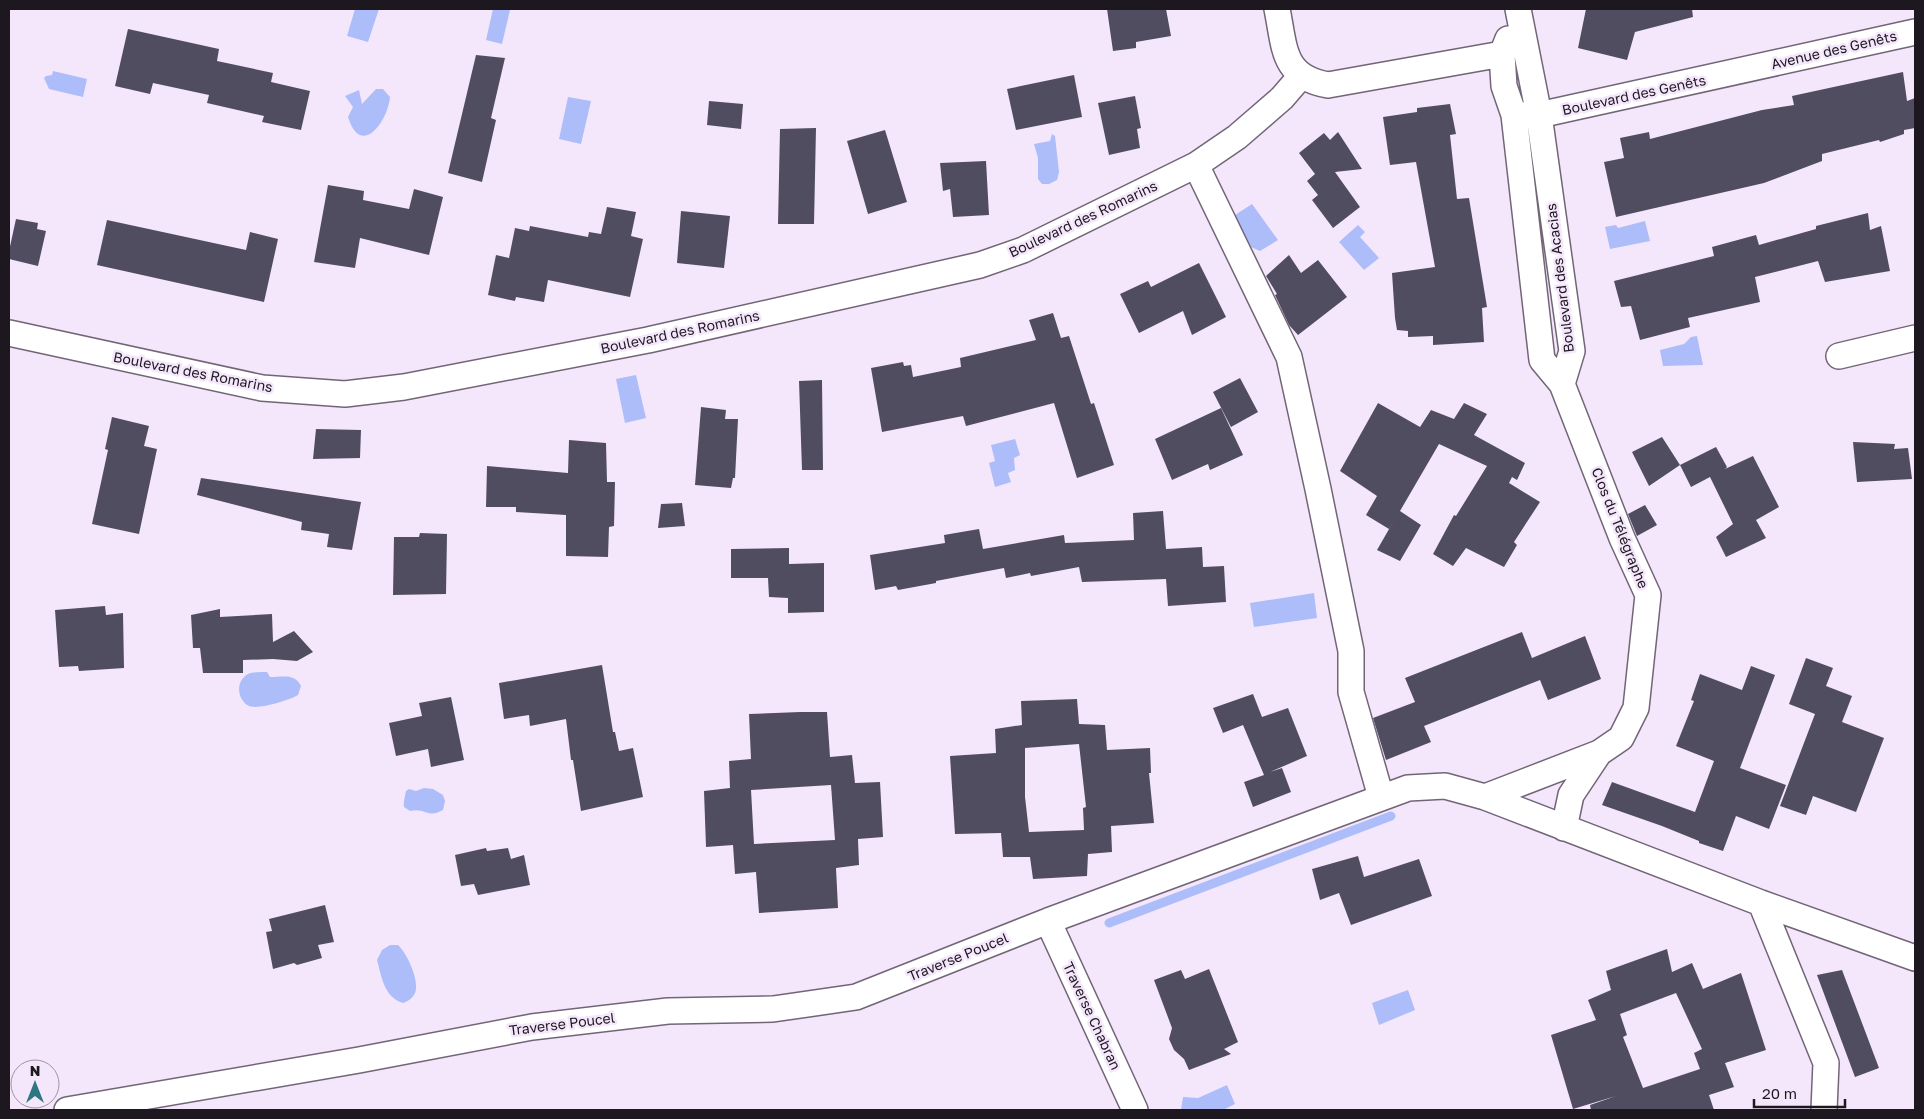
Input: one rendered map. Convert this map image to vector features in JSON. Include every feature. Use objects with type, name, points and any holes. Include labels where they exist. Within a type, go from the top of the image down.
[{"type":"street","points":[[1278,9],[1284,48],[1292,68],[1311,82],[1328,85],[1502,54]]},
{"type":"street","name":"Boulevard des Acacias","points":[[1518,10],[1502,54],[1504,86],[1514,115],[1542,360],[1562,384]]},
{"type":"street","name":"Boulevard des Acacias","points":[[1518,10],[1539,115],[1572,351],[1562,384]]},
{"type":"street","name":"Avenue des Genêts","points":[[1754,69],[1915,32]]},
{"type":"street","name":"Boulevard des Genêts","points":[[1514,115],[1539,115],[1754,69]]},
{"type":"street","name":"Boulevard des Romarins","points":[[9,333],[262,388],[345,394],[404,387],[648,340],[980,265],[1023,250],[1196,165],[1237,137],[1282,98],[1301,76]]},
{"type":"street","points":[[1196,165],[1289,357],[1318,489],[1350,651],[1350,692],[1381,798]]},
{"type":"street","points":[[1839,356],[1915,338]]},
{"type":"street","name":"Clos du Télégraphe","points":[[1486,798],[1599,753],[1621,738],[1636,708],[1648,595],[1622,538],[1562,384]]},
{"type":"street","name":"Clos du Télégraphe","points":[[1564,828],[1571,795],[1599,753]]},
{"type":"street","name":"Traverse Poucel","points":[[68,1110],[359,1060],[532,1026],[668,1011],[773,1009],[856,997],[1048,921],[1408,788],[1444,786],[1486,798],[1760,903],[1915,958]]},
{"type":"street","points":[[1760,903],[1826,1063],[1824,1110]]},
{"type":"street","name":"Traverse Chabran","points":[[1048,921],[1135,1110]]},
{"type":"water","points":[[355,9],[379,9],[368,42],[347,36]]},
{"type":"water","points":[[493,9],[510,10],[502,44],[486,40]]},
{"type":"water","points":[[53,71],[87,79],[83,97],[49,89],[44,78],[52,75]]},
{"type":"water","points":[[376,89],[383,89],[390,97],[388,106],[379,125],[373,132],[360,135],[353,129],[348,117],[353,107],[345,96],[359,90],[362,104]]},
{"type":"water","points":[[568,97],[591,101],[581,144],[559,139]]},
{"type":"water","points":[[1052,134],[1055,136],[1059,172],[1057,180],[1049,184],[1042,184],[1038,179],[1038,158],[1034,144],[1050,141]]},
{"type":"water","points":[[1252,204],[1278,240],[1260,251],[1251,247],[1235,215]]},
{"type":"water","points":[[1645,221],[1650,241],[1610,249],[1605,227],[1616,225],[1618,228]]},
{"type":"water","points":[[1358,225],[1365,232],[1360,237],[1379,258],[1364,270],[1339,242]]},
{"type":"water","points":[[1697,336],[1703,365],[1663,366],[1660,350],[1684,344],[1691,337]]},
{"type":"water","points":[[636,375],[646,418],[625,423],[616,379]]},
{"type":"water","points":[[1015,439],[1020,455],[1014,458],[1015,470],[1008,473],[1011,482],[995,487],[989,463],[995,461],[991,445]]},
{"type":"water","points":[[1314,593],[1317,618],[1254,627],[1250,603]]},
{"type":"water","points":[[267,672],[270,677],[292,677],[295,679],[301,686],[298,695],[266,706],[249,706],[240,695],[239,686],[241,681],[248,674]]},
{"type":"water","points":[[424,788],[433,789],[443,795],[445,801],[443,810],[430,813],[420,810],[410,811],[404,807],[406,791],[409,789],[416,791]]},
{"type":"water","points":[[390,945],[398,945],[402,949],[409,961],[416,982],[413,997],[403,1003],[388,992],[382,980],[377,960],[382,950]]},
{"type":"water","points":[[1408,990],[1415,1010],[1379,1025],[1372,1003]]},
{"type":"water","points":[[1227,1085],[1235,1104],[1223,1110],[1181,1110],[1183,1097],[1198,1098]]},
{"type":"building","points":[[1107,9],[1166,9],[1171,36],[1136,42],[1136,48],[1113,51]]},
{"type":"building","points":[[1586,9],[1692,9],[1693,17],[1635,32],[1627,60],[1578,48]]},
{"type":"building","points":[[128,29],[219,49],[217,61],[273,73],[271,82],[310,91],[301,130],[262,122],[264,116],[207,103],[209,95],[153,83],[150,94],[115,86]]},
{"type":"building","points":[[476,55],[505,58],[491,118],[496,120],[482,182],[448,173]]},
{"type":"building","points":[[1903,72],[1907,101],[1915,98],[1915,128],[1904,130],[1904,134],[1880,142],[1879,140],[1822,154],[1822,161],[1764,183],[1616,217],[1604,162],[1624,158],[1620,138],[1649,132],[1650,139],[1762,110],[1794,105],[1792,96]]},
{"type":"building","points":[[1074,75],[1082,117],[1016,130],[1007,89]]},
{"type":"building","points":[[1135,96],[1141,128],[1137,129],[1140,148],[1109,155],[1098,103]]},
{"type":"building","points":[[709,101],[743,104],[741,129],[707,125]]},
{"type":"building","points":[[1450,104],[1456,134],[1450,135],[1457,199],[1469,198],[1487,307],[1482,308],[1484,342],[1433,345],[1433,336],[1408,337],[1408,331],[1397,330],[1392,273],[1435,267],[1416,162],[1390,165],[1383,117],[1417,112],[1417,108]]},
{"type":"building","points":[[816,128],[814,224],[778,224],[780,129]]},
{"type":"building","points":[[885,130],[907,202],[868,214],[847,141]]},
{"type":"building","points":[[1338,132],[1362,169],[1335,172],[1360,207],[1333,228],[1312,200],[1318,195],[1307,181],[1315,174],[1299,153],[1324,133],[1330,140]]},
{"type":"building","points":[[986,161],[989,215],[953,217],[950,189],[943,191],[940,163]]},
{"type":"building","points":[[328,185],[364,191],[363,200],[409,209],[414,189],[443,197],[429,255],[360,238],[355,268],[314,262]]},
{"type":"building","points":[[607,207],[636,212],[631,236],[643,239],[630,297],[548,280],[544,302],[516,297],[515,301],[488,295],[496,255],[509,258],[515,228],[529,231],[530,226],[588,237],[589,232],[601,234]]},
{"type":"building","points":[[681,211],[730,216],[724,268],[677,263]]},
{"type":"building","points":[[1868,213],[1870,230],[1881,226],[1890,271],[1825,282],[1818,261],[1755,277],[1760,302],[1688,318],[1690,327],[1640,340],[1631,306],[1621,307],[1614,281],[1714,256],[1712,247],[1756,235],[1759,245],[1816,229],[1816,226]]},
{"type":"building","points":[[16,219],[38,223],[37,229],[46,231],[38,266],[9,259]]},
{"type":"building","points":[[107,220],[246,250],[250,232],[278,239],[264,302],[97,265]]},
{"type":"building","points":[[1289,255],[1301,273],[1318,260],[1347,297],[1298,335],[1289,325],[1275,295],[1277,294],[1266,276]]},
{"type":"building","points":[[1199,263],[1226,317],[1192,335],[1183,311],[1139,333],[1120,294],[1148,281],[1151,287]]},
{"type":"building","points":[[1053,313],[1061,338],[1069,336],[1091,404],[1094,403],[1114,465],[1077,478],[1054,403],[966,426],[963,416],[882,432],[871,368],[903,362],[904,366],[911,365],[913,377],[961,367],[960,358],[1036,340],[1029,320]]},
{"type":"building","points":[[1240,378],[1258,412],[1231,427],[1213,392]]},
{"type":"building","points":[[822,380],[823,470],[802,470],[799,381]]},
{"type":"building","points":[[1378,403],[1420,427],[1431,410],[1454,419],[1464,403],[1487,414],[1474,435],[1525,463],[1517,480],[1512,477],[1509,483],[1540,502],[1514,542],[1517,545],[1504,567],[1466,548],[1453,566],[1433,554],[1454,515],[1456,516],[1487,466],[1439,444],[1400,511],[1421,525],[1400,561],[1377,550],[1396,517],[1389,529],[1366,515],[1377,496],[1340,471]]},
{"type":"building","points":[[701,407],[726,410],[725,419],[738,419],[735,478],[733,478],[731,488],[695,485]]},
{"type":"building","points":[[1221,408],[1243,455],[1210,470],[1208,464],[1172,480],[1155,439]]},
{"type":"building","points":[[112,417],[149,426],[144,446],[157,449],[139,534],[92,524],[108,450],[105,449]]},
{"type":"building","points":[[316,429],[361,430],[360,458],[313,459]]},
{"type":"building","points":[[1662,437],[1680,465],[1649,486],[1632,452]]},
{"type":"building","points":[[569,440],[606,443],[607,482],[615,482],[614,526],[609,527],[608,557],[566,556],[566,515],[516,512],[516,507],[486,507],[487,466],[568,473]]},
{"type":"building","points":[[1853,442],[1895,444],[1894,449],[1908,448],[1912,479],[1857,482]]},
{"type":"building","points":[[1716,447],[1727,467],[1725,469],[1753,456],[1779,507],[1756,520],[1766,538],[1726,557],[1716,537],[1733,524],[1710,477],[1691,487],[1680,465]]},
{"type":"building","points":[[201,478],[361,502],[352,550],[327,547],[329,534],[301,530],[302,522],[197,495]]},
{"type":"building","points":[[682,503],[685,526],[658,528],[661,504]]},
{"type":"building","points":[[1645,505],[1657,525],[1637,536],[1628,514]]},
{"type":"building","points":[[1163,511],[1166,549],[1202,547],[1203,567],[1224,566],[1226,602],[1168,606],[1166,579],[1082,582],[1079,567],[1031,576],[1030,573],[1006,578],[1004,568],[898,590],[896,586],[875,590],[870,555],[945,543],[944,535],[979,529],[983,549],[1064,535],[1065,543],[1134,540],[1133,513]]},
{"type":"building","points":[[420,533],[447,534],[446,594],[393,595],[394,537],[419,537]]},
{"type":"building","points":[[789,548],[789,564],[824,563],[824,612],[788,613],[788,598],[769,597],[768,578],[731,578],[731,549]]},
{"type":"building","points":[[105,606],[106,615],[123,613],[124,668],[79,671],[78,666],[59,667],[55,610]]},
{"type":"building","points":[[220,609],[220,617],[272,614],[273,642],[294,631],[313,652],[297,661],[273,659],[243,660],[243,673],[203,673],[200,648],[193,648],[191,615]]},
{"type":"building","points":[[1522,632],[1532,658],[1585,636],[1601,679],[1548,700],[1540,680],[1424,726],[1431,742],[1386,760],[1373,718],[1415,702],[1405,678]]},
{"type":"building","points":[[1806,658],[1833,668],[1826,686],[1852,696],[1842,722],[1884,738],[1856,812],[1813,796],[1806,815],[1780,806],[1815,714],[1789,704]]},
{"type":"building","points":[[602,665],[613,732],[615,732],[619,751],[633,748],[643,797],[581,811],[573,760],[571,760],[566,719],[530,726],[529,715],[504,719],[499,683]]},
{"type":"building","points":[[1751,666],[1775,675],[1740,768],[1786,785],[1769,829],[1736,816],[1723,851],[1699,843],[1699,841],[1662,826],[1602,805],[1612,782],[1695,812],[1714,761],[1676,746],[1694,701],[1691,700],[1700,674],[1742,690]]},
{"type":"building","points":[[1253,694],[1262,717],[1288,708],[1307,756],[1270,772],[1282,768],[1291,792],[1253,807],[1244,782],[1264,775],[1243,725],[1223,733],[1213,708]]},
{"type":"building","points":[[451,697],[464,760],[431,767],[428,749],[396,756],[389,723],[422,716],[419,703]]},
{"type":"building","points":[[1077,699],[1079,724],[1105,725],[1107,750],[1150,748],[1151,773],[1149,773],[1154,823],[1111,826],[1112,852],[1088,854],[1087,876],[1033,879],[1030,857],[1003,857],[1001,833],[955,834],[950,756],[996,753],[995,729],[1022,725],[1021,701]],"holes":[[[1079,744],[1086,807],[1083,808],[1084,830],[1029,832],[1025,797],[1025,748]]]},
{"type":"building","points":[[827,712],[830,757],[852,755],[855,783],[880,782],[883,837],[858,839],[859,865],[836,868],[838,908],[759,913],[756,872],[735,874],[733,845],[706,847],[704,791],[730,788],[729,761],[751,759],[749,714]],"holes":[[[831,785],[835,840],[754,844],[751,790]]]},
{"type":"building","points":[[486,848],[487,851],[508,848],[511,859],[524,855],[530,885],[478,895],[474,884],[461,886],[455,855]]},
{"type":"building","points":[[1358,856],[1364,877],[1419,859],[1432,896],[1351,925],[1339,893],[1320,900],[1312,869]]},
{"type":"building","points":[[325,905],[334,942],[318,945],[322,958],[273,969],[266,932],[272,931],[269,919]]},
{"type":"building","points":[[1667,949],[1672,972],[1692,963],[1703,989],[1741,973],[1766,1050],[1725,1063],[1734,1087],[1709,1095],[1714,1110],[1591,1110],[1590,1105],[1616,1096],[1573,1109],[1551,1035],[1596,1020],[1588,1000],[1611,990],[1606,971]],"holes":[[[1676,993],[1702,1049],[1694,1053],[1700,1069],[1643,1088],[1623,1037],[1627,1035],[1620,1014]]]},
{"type":"building","points":[[1209,969],[1238,1042],[1224,1049],[1231,1054],[1189,1070],[1184,1059],[1174,1050],[1169,1039],[1172,1028],[1154,980],[1181,970],[1185,979]]},
{"type":"building","points":[[1842,970],[1879,1068],[1855,1077],[1817,975]]},
{"type":"waterway","points":[[1109,923],[1391,816]]}]
